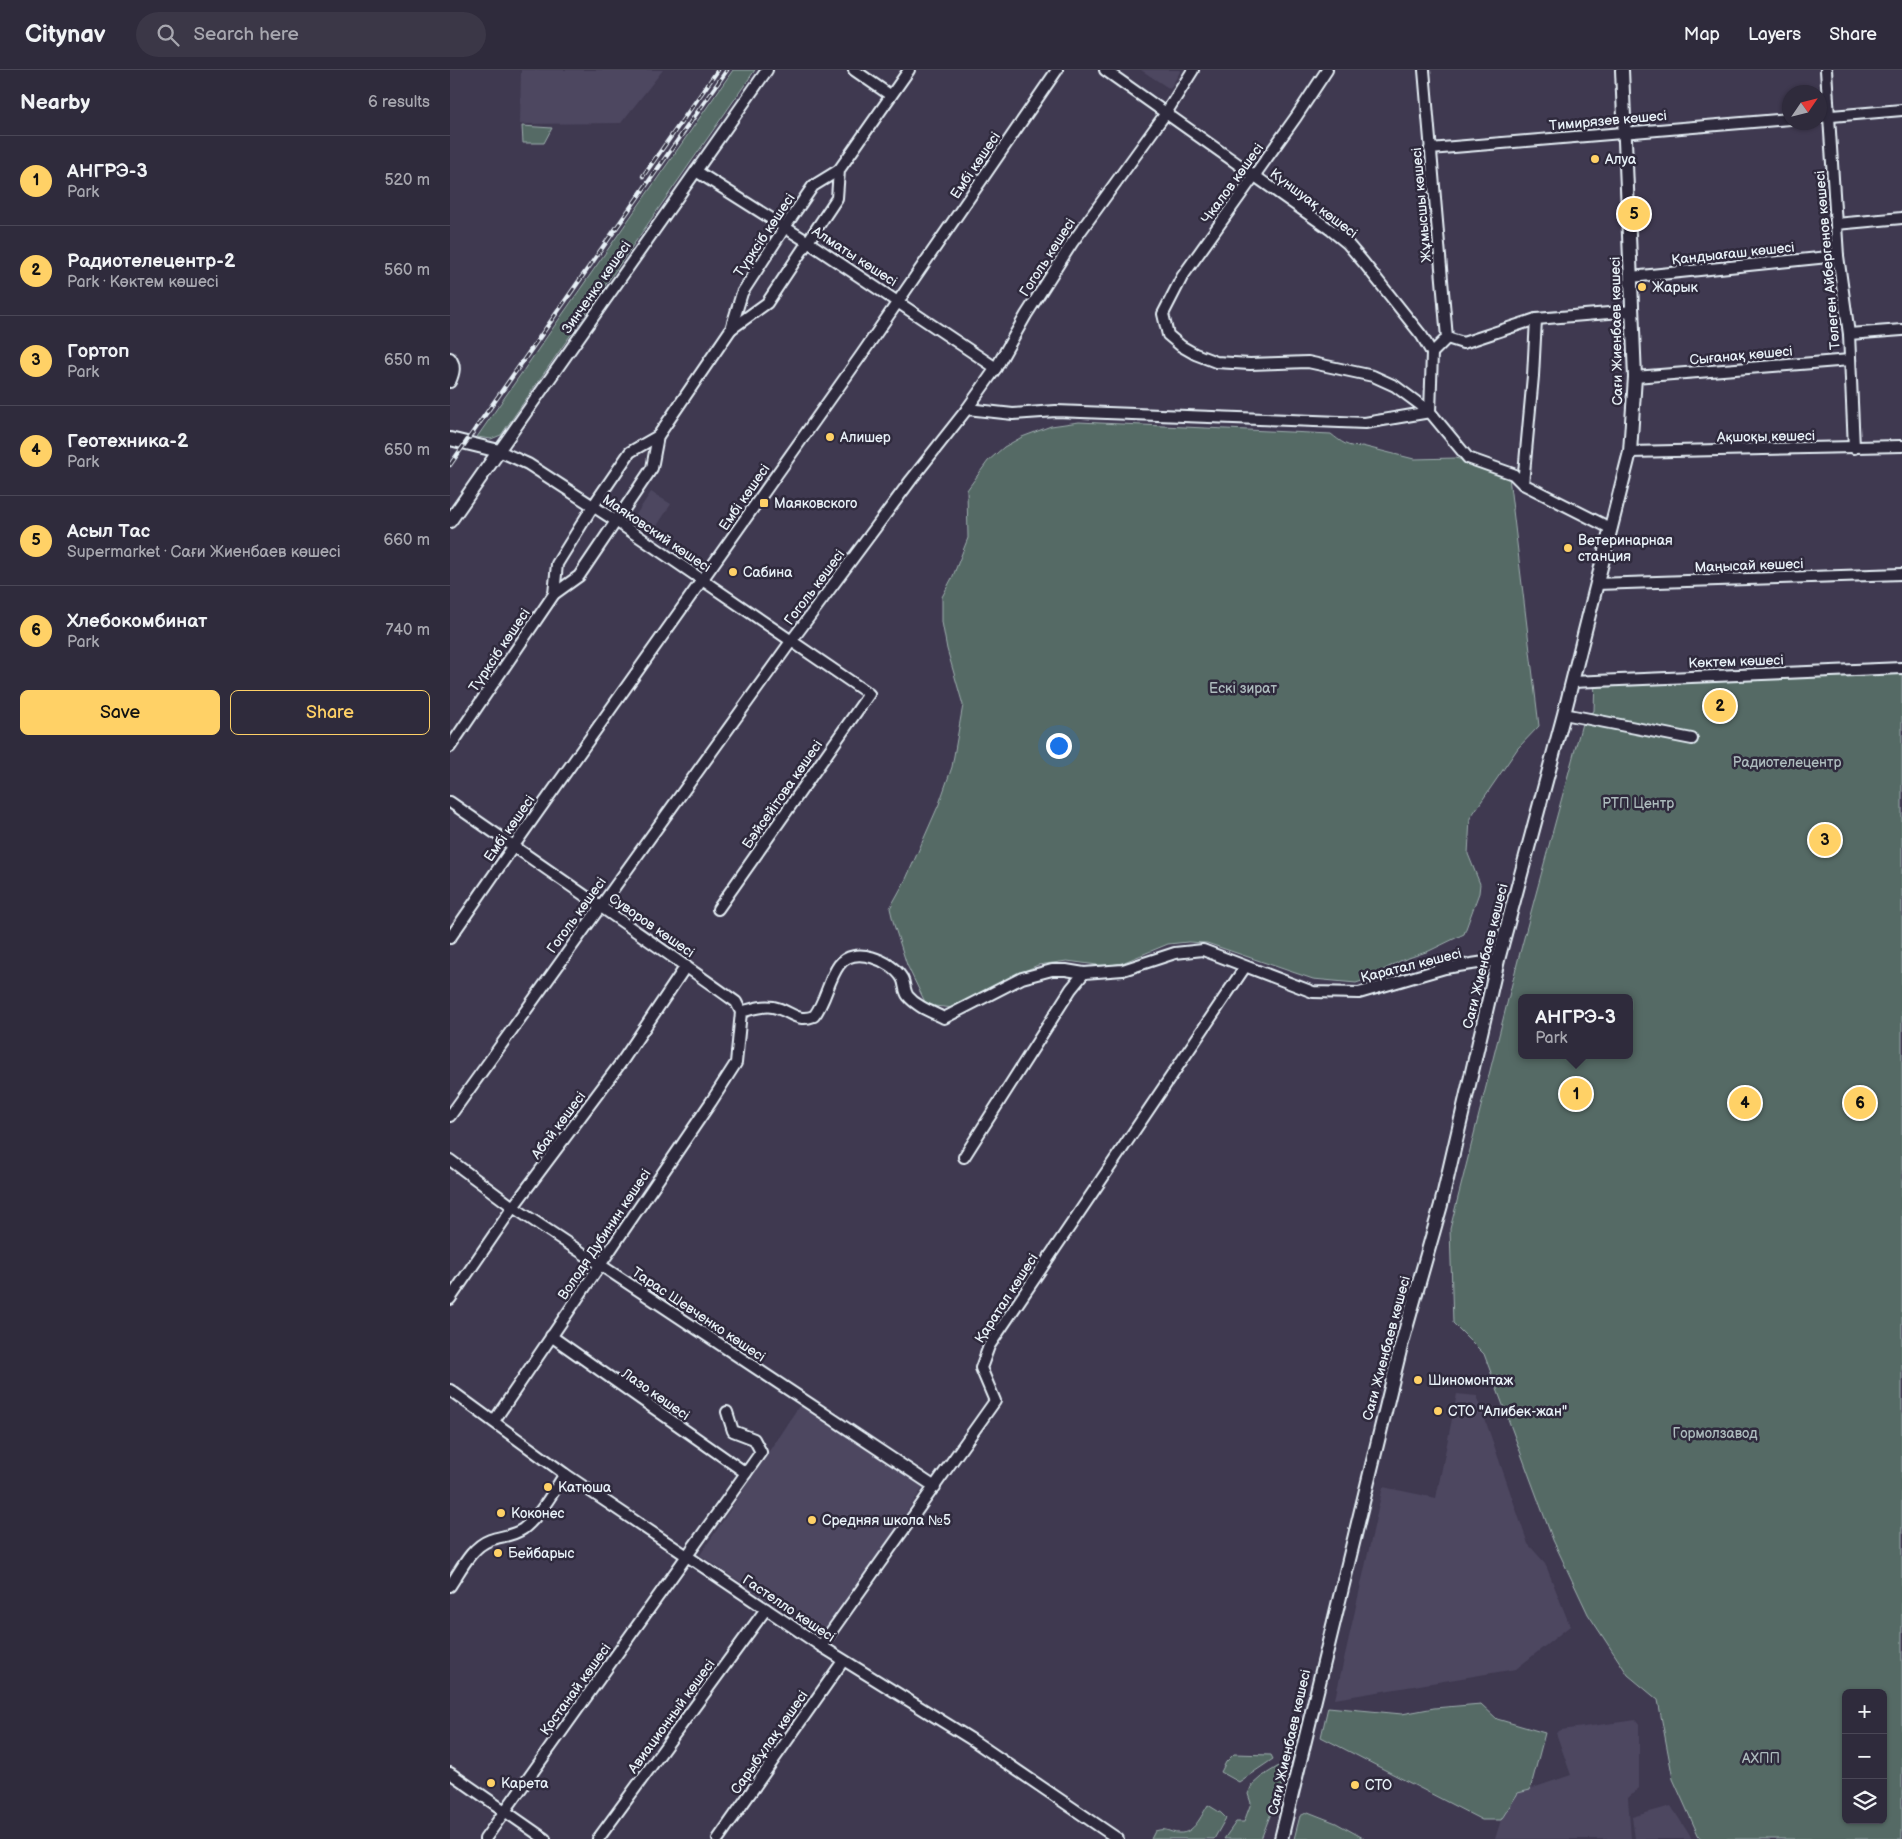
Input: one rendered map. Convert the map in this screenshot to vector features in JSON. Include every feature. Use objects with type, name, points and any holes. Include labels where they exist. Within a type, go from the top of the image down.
[{"type":"main road","name":"Сағи Жиенбаев көшесі","points":[[1281,1839],[1401,1346],[1441,1205],[1498,960],[1564,714],[1630,452],[1635,377],[1622,70]]},
{"type":"main road","points":[[450,439],[499,451]]},
{"type":"main road","name":"Зинченко көшесі","points":[[450,521],[499,451]]},
{"type":"street","name":"Зинченко көшесі","points":[[499,451],[767,70]]},
{"type":"street","points":[[854,70],[890,95]]},
{"type":"street","name":"Түрксіб көшесі","points":[[450,747],[554,594],[579,576],[652,468],[658,436],[731,330],[742,293],[785,227],[815,184],[839,170],[909,70]]},
{"type":"street","name":"Ембі көшесі","points":[[450,938],[898,302],[1057,70]]},
{"type":"street","name":"Күншуақ көшесі","points":[[1105,70],[1347,243],[1422,336],[1432,353]]},
{"type":"street","name":"Гоголь көшесі","points":[[450,1116],[792,640],[911,480],[967,409],[996,368],[1026,315],[1072,243],[1166,113],[1193,70]]},
{"type":"street","name":"Чкалов көшесі","points":[[1327,70],[1255,176],[1182,277],[1163,314],[1168,335],[1181,346],[1195,354],[1216,362],[1250,364],[1308,362],[1373,376],[1395,386],[1430,412]]},
{"type":"street","name":"Жұмысшы көшесі","points":[[1424,70],[1447,338]]},
{"type":"street","name":"Төлеген Айбергенов көшесі","points":[[1825,85],[1826,70]]},
{"type":"street","points":[[1827,117],[1902,110]]},
{"type":"street","name":"Тимирязев көшесі","points":[[1430,149],[1782,120]]},
{"type":"street","name":"Төлеген Айбергенов көшесі","points":[[1825,130],[1838,256],[1849,334],[1854,448]]},
{"type":"street","name":"Алматы көшесі","points":[[696,170],[808,242],[996,368]]},
{"type":"street","name":"Түрксіб көшесі","points":[[731,330],[768,303],[837,198],[839,170]]},
{"type":"street","points":[[1836,224],[1902,218]]},
{"type":"street","name":"Қандыағаш көшесі","points":[[1631,276],[1838,256]]},
{"type":"street","points":[[1610,528],[1523,484],[1513,474],[1468,458],[1430,412],[1432,353],[1447,338],[1463,343],[1536,319],[1633,311]]},
{"type":"street","points":[[1523,484],[1536,319]]},
{"type":"street","points":[[1849,334],[1902,330]]},
{"type":"street","points":[[450,358],[454,365],[454,373],[450,382]]},
{"type":"street","name":"Сығанақ көшесі","points":[[1635,377],[1850,360]]},
{"type":"street","points":[[967,409],[1013,414],[1056,411],[1365,423],[1430,412]]},
{"type":"street","name":"Түрксіб көшесі","points":[[554,594],[557,564],[593,506],[630,452],[658,436]]},
{"type":"street","name":"Ақшоқы көшесі","points":[[1630,452],[1902,446]]},
{"type":"street","name":"Маяковский көшесі","points":[[499,451],[528,464],[616,521],[869,694]]},
{"type":"street","name":"Маңысай көшесі","points":[[1596,584],[1902,574]]},
{"type":"street","name":"Көктем көшесі","points":[[1572,682],[1902,668]]},
{"type":"street","name":"Бәйсейітова көшесі","points":[[718,909],[869,694]]},
{"type":"street","points":[[1564,714],[1692,739]]},
{"type":"street","name":"Суворов көшесі","points":[[450,802],[600,905],[736,1002],[741,1012]]},
{"type":"street","name":"Қаратал көшесі","points":[[741,1012],[762,1006],[774,1008],[798,1019],[814,1016],[840,963],[848,957],[859,955],[873,958],[893,968],[902,979],[907,995],[923,1008],[944,1018],[1022,978],[1052,970],[1084,973],[1123,970],[1175,952],[1203,950],[1313,992],[1359,993],[1445,968],[1498,960]]},
{"type":"street","name":"Абай көшесі","points":[[450,1299],[513,1207],[623,1060],[686,966]]},
{"type":"street","name":"Қаратал көшесі","points":[[821,1646],[995,1400],[981,1368],[989,1346],[1245,966]]},
{"type":"street","points":[[964,1157],[1071,989],[1084,973]]},
{"type":"street","name":"Володя Дубинин көшесі","points":[[494,1421],[736,1063],[741,1012]]},
{"type":"street","name":"Тарас Шевченко көшесі","points":[[450,1160],[513,1207],[934,1488]]},
{"type":"street","name":"Лазо көшесі","points":[[551,1336],[746,1473]]},
{"type":"street","name":"Гастелло көшесі","points":[[451,1394],[494,1421],[564,1474],[843,1661],[971,1738],[1118,1839]]},
{"type":"street","points":[[688,1556],[761,1452],[754,1439],[733,1431],[727,1412]]},
{"type":"street","points":[[450,1586],[474,1550],[482,1544],[515,1534],[523,1529],[547,1502],[564,1474]]},
{"type":"street","name":"Қостанай көшесі","points":[[485,1839],[688,1556]]},
{"type":"street","name":"Авиационный көшесі","points":[[598,1839],[766,1609]]},
{"type":"street","name":"Сарыбұлақ көшесі","points":[[718,1839],[843,1661]]},
{"type":"street","points":[[450,1773],[545,1839]]},
{"type":"shaded area","points":[[521,70],[663,70],[621,123],[520,124]]},
{"type":"shaded area","points":[[1141,70],[1181,70],[1170,89]]},
{"type":"shaded area","points":[[651,492],[671,504],[655,529],[635,516]]},
{"type":"shaded area","points":[[1457,1394],[1477,1396],[1528,1544],[1545,1563],[1570,1626],[1516,1669],[1335,1699],[1383,1487],[1436,1498]]},
{"type":"shaded area","name":"Средняя школа №5","points":[[801,1403],[924,1486],[823,1637],[700,1555]]},
{"type":"shaded area","points":[[1636,1720],[1639,1724],[1639,1788],[1628,1798],[1631,1839],[1495,1839],[1501,1820],[1518,1793],[1571,1775],[1556,1733],[1561,1730]]},
{"type":"shaded area","points":[[1671,1806],[1692,1839],[1635,1839],[1632,1817]]},
{"type":"green space","points":[[733,70],[755,70],[501,435],[491,439],[477,437]]},
{"type":"green space","points":[[522,126],[552,128],[544,143],[523,143]]},
{"type":"green space","name":"Ескі зират","points":[[1079,422],[1331,434],[1345,444],[1357,447],[1362,446],[1414,459],[1456,458],[1509,477],[1539,726],[1518,748],[1470,818],[1468,854],[1480,884],[1479,893],[1464,934],[1429,951],[1400,961],[1356,983],[1313,979],[1207,943],[1188,942],[1168,944],[1122,963],[1105,966],[1067,961],[1038,965],[1011,977],[955,1008],[934,1006],[925,1002],[907,965],[890,908],[906,879],[939,804],[952,767],[963,705],[947,649],[942,622],[942,597],[953,576],[968,538],[967,490],[988,461],[1004,447],[1022,437],[1051,426]]},
{"type":"green space","points":[[1902,664],[1902,1839],[1700,1839],[1673,1779],[1658,1700],[1628,1675],[1588,1614],[1553,1540],[1484,1354],[1453,1323],[1450,1229],[1518,960],[1584,716],[1594,711],[1595,676]]},
{"type":"green space","points":[[1481,1704],[1497,1719],[1545,1733],[1530,1790],[1518,1793],[1501,1820],[1482,1820],[1321,1737],[1328,1707],[1402,1714],[1434,1708]]},
{"type":"green space","points":[[1234,1754],[1271,1755],[1273,1759],[1239,1782],[1221,1772],[1226,1762]]},
{"type":"green space","points":[[1282,1764],[1288,1769],[1261,1839],[1224,1839],[1236,1822],[1244,1822],[1251,1803],[1248,1794],[1252,1785]]},
{"type":"green space","points":[[1208,1805],[1226,1818],[1214,1839],[1151,1839],[1155,1831],[1159,1830],[1179,1833],[1189,1831],[1196,1824]]},
{"type":"green space","points":[[1308,1812],[1336,1823],[1365,1839],[1294,1839],[1300,1816]]},
{"type":"railway","points":[[643,176],[718,70]]},
{"type":"railway","points":[[450,465],[727,70]]},
{"type":"place","name":"Алуа","points":[[1595,159]]},
{"type":"place","name":"Асыл Тас","points":[[1634,214]]},
{"type":"place","name":"Жарык","points":[[1642,287]]},
{"type":"place","name":"Алишер","points":[[830,437]]},
{"type":"place","name":"Маяковского","points":[[764,503]]},
{"type":"place","name":"Ветеринарная станция","points":[[1568,548]]},
{"type":"place","name":"Сабина","points":[[733,572]]},
{"type":"place","name":"Радиотелецентр-2","points":[[1720,706]]},
{"type":"place","name":"Гортоп","points":[[1825,840]]},
{"type":"place","name":"АНГРЭ-3","points":[[1576,1094]]},
{"type":"place","name":"Геотехника-2","points":[[1745,1103]]},
{"type":"place","name":"Хлебокомбинат","points":[[1860,1103]]},
{"type":"place","name":"Шиномонтаж","points":[[1418,1380]]},
{"type":"place","name":"СТО \"Алибек-жан\"","points":[[1438,1411]]},
{"type":"place","name":"Катюша","points":[[548,1487]]},
{"type":"place","name":"Коконес","points":[[501,1513]]},
{"type":"place","name":"Средняя школа №5","points":[[812,1520]]},
{"type":"place","name":"Бейбарыс","points":[[498,1553]]},
{"type":"place","name":"Карета","points":[[491,1783]]},
{"type":"place","name":"СТО","points":[[1355,1785]]},
{"type":"park label","name":"Радиотелецентр","points":[[1787,762]]},
{"type":"park label","name":"РТП Центр","points":[[1638,803]]},
{"type":"park label","name":"Гормолзавод","points":[[1715,1433]]},
{"type":"park label","name":"АХПП","points":[[1761,1758]]}]
